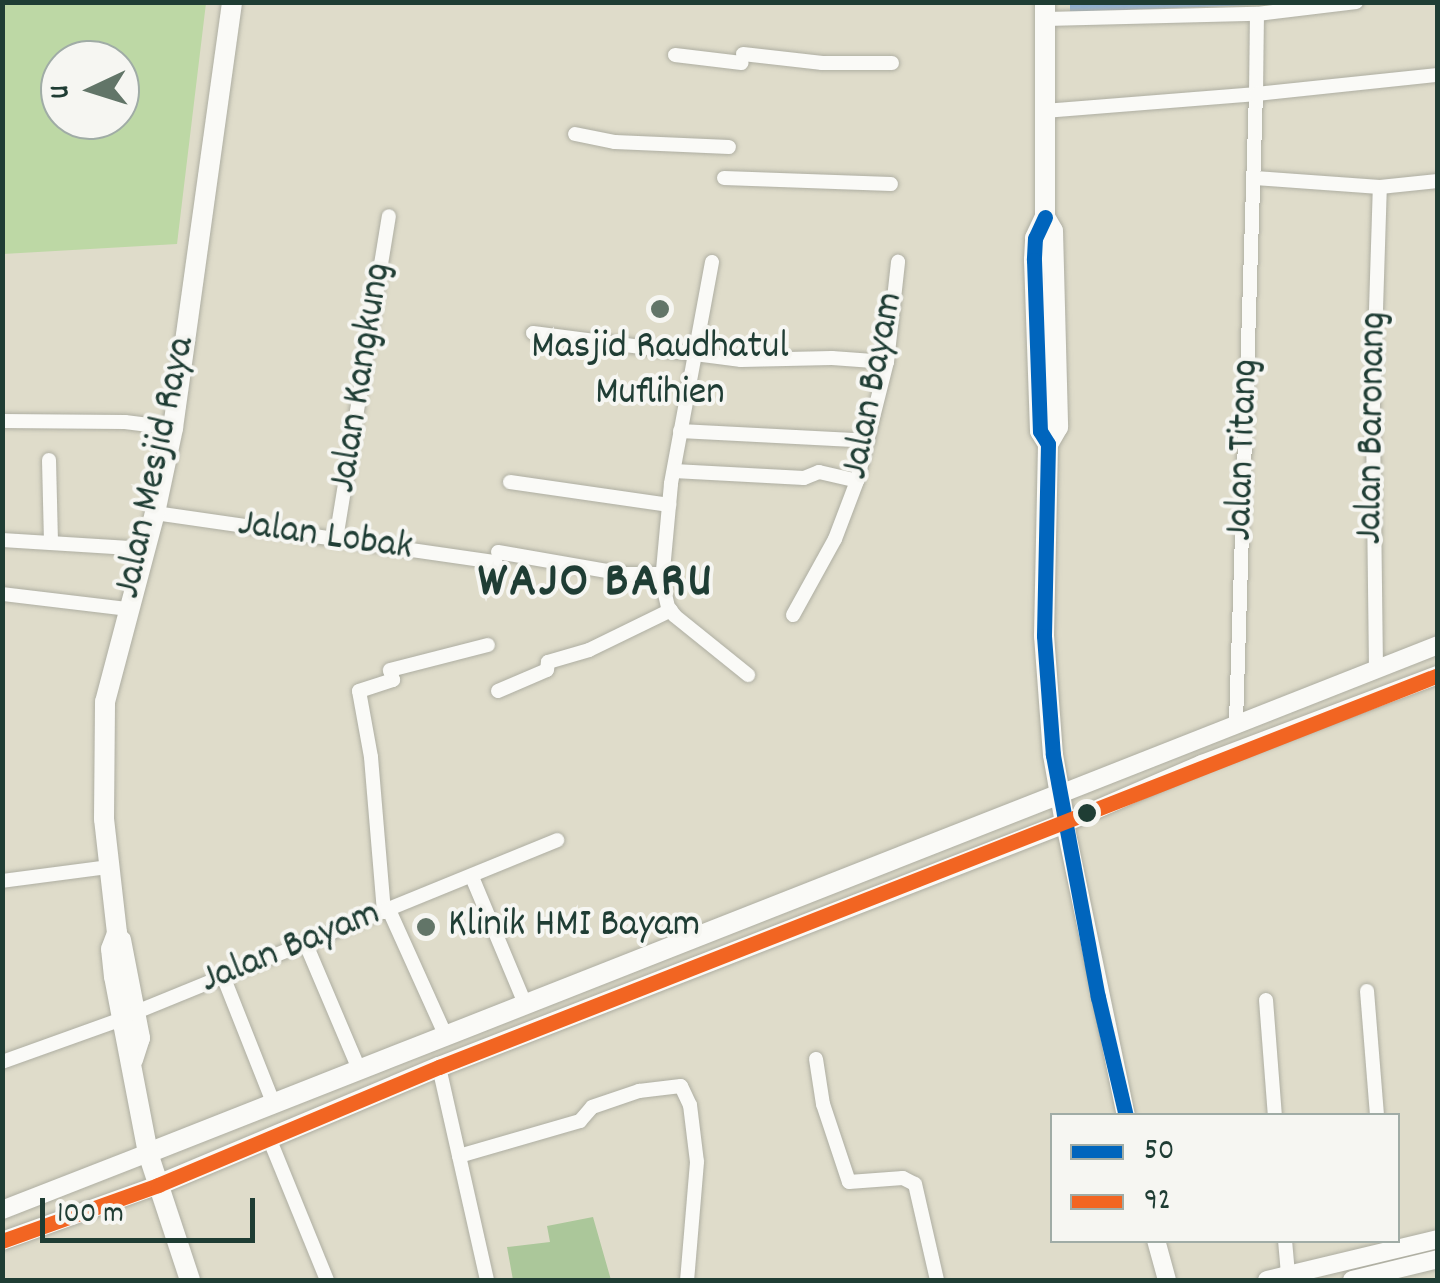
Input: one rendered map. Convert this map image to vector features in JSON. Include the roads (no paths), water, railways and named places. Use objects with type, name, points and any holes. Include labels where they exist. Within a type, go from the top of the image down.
[{"type":"highway","name":"Jalan Mesjid Raya","points":[[190,1280],[148,1153],[129,1015],[111,949],[116,932],[108,867],[104,702],[146,550],[172,428],[232,2]]},
{"type":"highway","points":[[158,1185],[439,1067],[819,916],[1066,824],[1052,755],[1044,636],[1048,444],[1040,430],[1034,260],[1035,238],[1045,216],[1046,12]]},
{"type":"highway","points":[[148,1153],[1060,794]]},
{"type":"highway","points":[[808,893],[819,916]]},
{"type":"highway","points":[[563,992],[571,1016]]},
{"type":"main road","points":[[1060,794],[1438,644]]},
{"type":"main road","points":[[1125,1113],[1098,997],[1066,824],[1202,764],[1438,675]]},
{"type":"main road","points":[[2,1210],[148,1153]]},
{"type":"main road","points":[[2,1242],[158,1185]]},
{"type":"main road","points":[[1267,1280],[1384,1246],[1438,1239]]},
{"type":"main road","points":[[1157,1243],[1167,1280]]},
{"type":"main road","points":[[1352,1280],[1438,1258]]},
{"type":"street","points":[[1046,12],[1257,14],[1356,2]]},
{"type":"street","points":[[1256,94],[1257,14]]},
{"type":"street","points":[[675,56],[892,64]]},
{"type":"street","points":[[1045,111],[1438,75]]},
{"type":"street","name":"Jalan Titang","points":[[1236,722],[1256,94]]},
{"type":"street","points":[[574,134],[616,142],[729,147]]},
{"type":"street","points":[[724,178],[892,184]]},
{"type":"street","points":[[1255,178],[1380,188],[1438,181]]},
{"type":"street","name":"Jalan Baronang","points":[[1376,668],[1372,423],[1380,188]]},
{"type":"street","name":"Jalan Kangkung","points":[[336,539],[389,216]]},
{"type":"street","points":[[712,262],[680,431],[662,574],[671,610],[748,675]]},
{"type":"street","name":"Jalan Bayam","points":[[792,615],[835,540],[858,481],[888,362],[898,262]]},
{"type":"street","points":[[533,333],[693,355],[888,362]]},
{"type":"street","points":[[2,421],[125,422],[172,428]]},
{"type":"street","points":[[680,431],[868,441]]},
{"type":"street","points":[[49,460],[51,544]]},
{"type":"street","points":[[674,472],[804,478],[820,472],[858,481]]},
{"type":"street","points":[[510,482],[669,505]]},
{"type":"street","name":"Jalan Lobak","points":[[155,513],[624,574],[662,574]]},
{"type":"street","points":[[2,540],[146,550]]},
{"type":"street","points":[[2,594],[128,609]]},
{"type":"street","points":[[498,691],[547,670],[548,662],[589,650],[671,610]]},
{"type":"street","points":[[446,1036],[386,911],[372,757],[360,691],[393,680],[390,670],[488,645]]},
{"type":"street","name":"Jalan Bayam","points":[[2,1062],[129,1015],[556,840]]},
{"type":"street","points":[[2,882],[108,867]]},
{"type":"street","points":[[472,877],[526,1006]]},
{"type":"street","points":[[305,942],[359,1069]]},
{"type":"street","points":[[223,976],[273,1102]]},
{"type":"street","points":[[1367,991],[1376,1113]]},
{"type":"street","points":[[1266,1000],[1275,1113]]},
{"type":"street","points":[[816,1060],[824,1104],[849,1182],[903,1178],[916,1184],[937,1280]]},
{"type":"street","points":[[439,1067],[487,1280]]},
{"type":"street","points":[[459,1156],[580,1121],[590,1109],[639,1091],[681,1086],[690,1105],[698,1162],[686,1280]]},
{"type":"street","points":[[268,1138],[326,1280]]},
{"type":"street","points":[[1285,1243],[1288,1275]]},
{"type":"water","points":[[1070,3],[1307,3],[1070,12]]},
{"type":"place","name":"Masjid Raudhatul Muflihien","points":[[660,309]]},
{"type":"place","name":"Klinik HMI Bayam","points":[[426,927]]},
{"type":"district","name":"WAJO BARU","points":[[596,585]]}]
